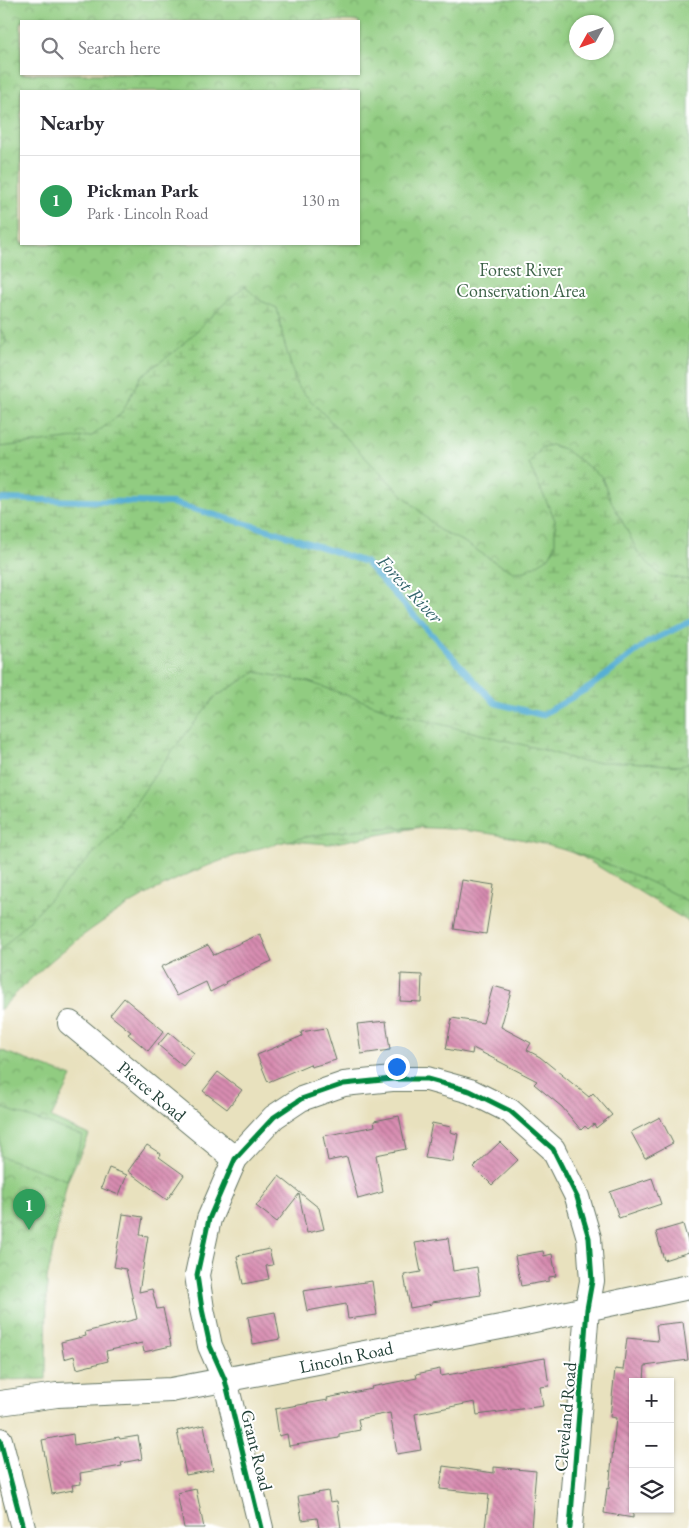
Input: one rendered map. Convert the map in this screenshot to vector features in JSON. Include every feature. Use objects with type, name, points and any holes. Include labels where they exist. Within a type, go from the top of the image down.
[{"type":"street","name":"Pierce Road","points":[[70,1023],[235,1159]]},
{"type":"street","name":"Cleveland Road","points":[[235,1159],[274,1117],[301,1099],[344,1084],[392,1079],[427,1079],[470,1090],[510,1111],[553,1149],[577,1196],[589,1238],[592,1281],[587,1309],[570,1528]]},
{"type":"street","name":"Grant Road","points":[[235,1159],[209,1219],[197,1275],[210,1346],[225,1380],[261,1528]]},
{"type":"street","name":"Lincoln Road","points":[[0,1403],[57,1395],[171,1390],[293,1368],[689,1287]]},
{"type":"street","points":[[0,1440],[23,1528]]},
{"type":"green space","name":"Forest River Conservation Area","points":[[0,0],[689,0],[689,580],[660,575],[638,553],[613,505],[601,476],[564,449],[551,445],[542,447],[529,464],[555,520],[555,546],[549,557],[526,571],[514,572],[464,542],[439,530],[381,474],[297,386],[284,342],[277,308],[259,300],[245,286],[178,349],[141,376],[121,414],[92,436],[0,447],[0,349],[6,343],[5,336],[0,329]]},
{"type":"green space","points":[[360,75],[689,310],[689,922],[581,856],[489,822],[421,827],[329,844],[266,839],[212,848],[0,987],[0,329],[6,343],[136,300],[360,245]]},
{"type":"green space","points":[[256,672],[309,682],[400,714],[544,750],[583,762],[630,762],[680,766],[689,762],[689,902],[600,862],[509,837],[417,828],[325,834],[237,855],[152,892],[72,944],[0,1010],[0,951],[119,827],[166,759],[215,697]]},
{"type":"green space","points":[[0,1050],[72,1077],[51,1118],[89,1135],[67,1182],[47,1279],[46,1379],[0,1380]]},
{"type":"green space","points":[[0,1107],[83,1136],[67,1180],[0,1156]]},
{"type":"building","points":[[462,880],[494,885],[486,934],[454,929]]},
{"type":"building","points":[[260,934],[272,961],[225,982],[226,984],[210,992],[206,982],[177,996],[161,967],[208,945],[214,955]]},
{"type":"building","points":[[401,974],[422,975],[421,1002],[400,1001]]},
{"type":"building","points":[[493,986],[511,991],[501,1027],[531,1043],[527,1050],[540,1057],[589,1097],[593,1093],[612,1115],[596,1128],[594,1124],[588,1129],[585,1126],[581,1130],[562,1107],[534,1084],[537,1081],[473,1048],[472,1054],[446,1049],[452,1018],[483,1023]]},
{"type":"building","points":[[124,998],[164,1031],[148,1051],[128,1034],[131,1032],[110,1015]]},
{"type":"building","points":[[386,1021],[390,1050],[361,1054],[357,1024]]},
{"type":"building","points":[[326,1028],[336,1060],[311,1067],[310,1064],[268,1082],[257,1055],[302,1036],[301,1032]]},
{"type":"building","points":[[169,1032],[194,1053],[183,1066],[158,1045]]},
{"type":"building","points":[[218,1072],[242,1090],[227,1109],[203,1091]]},
{"type":"building","points":[[399,1116],[406,1149],[376,1155],[383,1192],[358,1199],[347,1157],[328,1161],[323,1136],[375,1126],[374,1121]]},
{"type":"building","points":[[660,1117],[673,1143],[645,1158],[631,1132]]},
{"type":"building","points":[[432,1123],[451,1127],[450,1132],[458,1134],[453,1162],[425,1158]]},
{"type":"building","points":[[500,1142],[518,1160],[492,1185],[474,1167]]},
{"type":"building","points":[[147,1145],[161,1154],[159,1157],[184,1175],[167,1200],[128,1171]]},
{"type":"building","points":[[109,1168],[127,1175],[119,1195],[101,1188]]},
{"type":"building","points":[[279,1176],[319,1208],[324,1229],[307,1233],[299,1194],[277,1222],[256,1206]]},
{"type":"building","points":[[652,1178],[661,1204],[619,1218],[610,1192]]},
{"type":"building","points":[[123,1214],[143,1217],[140,1235],[148,1236],[139,1292],[152,1289],[157,1309],[163,1308],[171,1346],[144,1352],[142,1343],[106,1351],[108,1361],[77,1369],[74,1356],[64,1359],[61,1342],[86,1336],[85,1332],[137,1319],[126,1269],[114,1267]]},
{"type":"building","points":[[683,1224],[689,1252],[664,1260],[656,1232]]},
{"type":"building","points":[[448,1238],[453,1271],[477,1267],[481,1295],[432,1302],[432,1304],[410,1308],[404,1275],[421,1272],[415,1243]]},
{"type":"building","points":[[269,1249],[273,1265],[266,1266],[269,1279],[243,1284],[237,1256]]},
{"type":"building","points":[[543,1251],[544,1256],[552,1254],[556,1276],[549,1277],[549,1281],[521,1286],[515,1256]]},
{"type":"building","points":[[372,1281],[377,1315],[348,1319],[346,1304],[307,1311],[303,1291]]},
{"type":"building","points":[[275,1312],[280,1339],[253,1344],[248,1317]]},
{"type":"building","points":[[683,1322],[688,1360],[645,1366],[644,1378],[629,1378],[629,1513],[633,1513],[633,1518],[604,1513],[607,1488],[609,1489],[616,1418],[610,1417],[615,1369],[623,1370],[627,1338],[658,1341],[656,1325]]},
{"type":"building","points":[[545,1358],[549,1386],[540,1387],[543,1406],[477,1415],[475,1402],[415,1414],[421,1450],[397,1454],[390,1413],[358,1419],[360,1430],[339,1434],[339,1438],[289,1446],[287,1434],[279,1436],[275,1409],[328,1400],[327,1398],[372,1389],[371,1387],[417,1378],[416,1374],[440,1369],[441,1376]]},
{"type":"building","points":[[204,1425],[213,1470],[186,1475],[177,1431]]},
{"type":"building","points":[[73,1434],[74,1445],[119,1437],[120,1439],[138,1436],[142,1459],[121,1463],[122,1466],[80,1473],[81,1484],[72,1485],[73,1490],[52,1494],[42,1440]]},
{"type":"building","points":[[443,1466],[494,1473],[494,1467],[536,1471],[531,1528],[485,1528],[489,1494],[440,1489]]},
{"type":"building","points":[[196,1489],[204,1528],[184,1528],[177,1493]]},
{"type":"building","points":[[328,1491],[330,1502],[337,1501],[341,1528],[319,1528],[317,1518],[302,1520],[298,1496]]},
{"type":"waterway","name":"Forest River","points":[[0,499],[172,503],[279,533],[365,562],[495,703],[542,715],[590,687],[647,643],[689,622]]},
{"type":"cycle path","points":[[261,1528],[225,1380],[210,1346],[202,1309],[197,1275],[209,1219],[235,1159],[274,1117],[301,1099],[344,1084],[392,1079],[427,1079],[470,1091],[510,1111],[553,1149],[577,1197],[589,1238],[592,1281],[587,1309],[570,1528]]},
{"type":"cycle path","points":[[0,1440],[23,1528]]},
{"type":"place","name":"Pickman Park","points":[[29,1230]]}]
